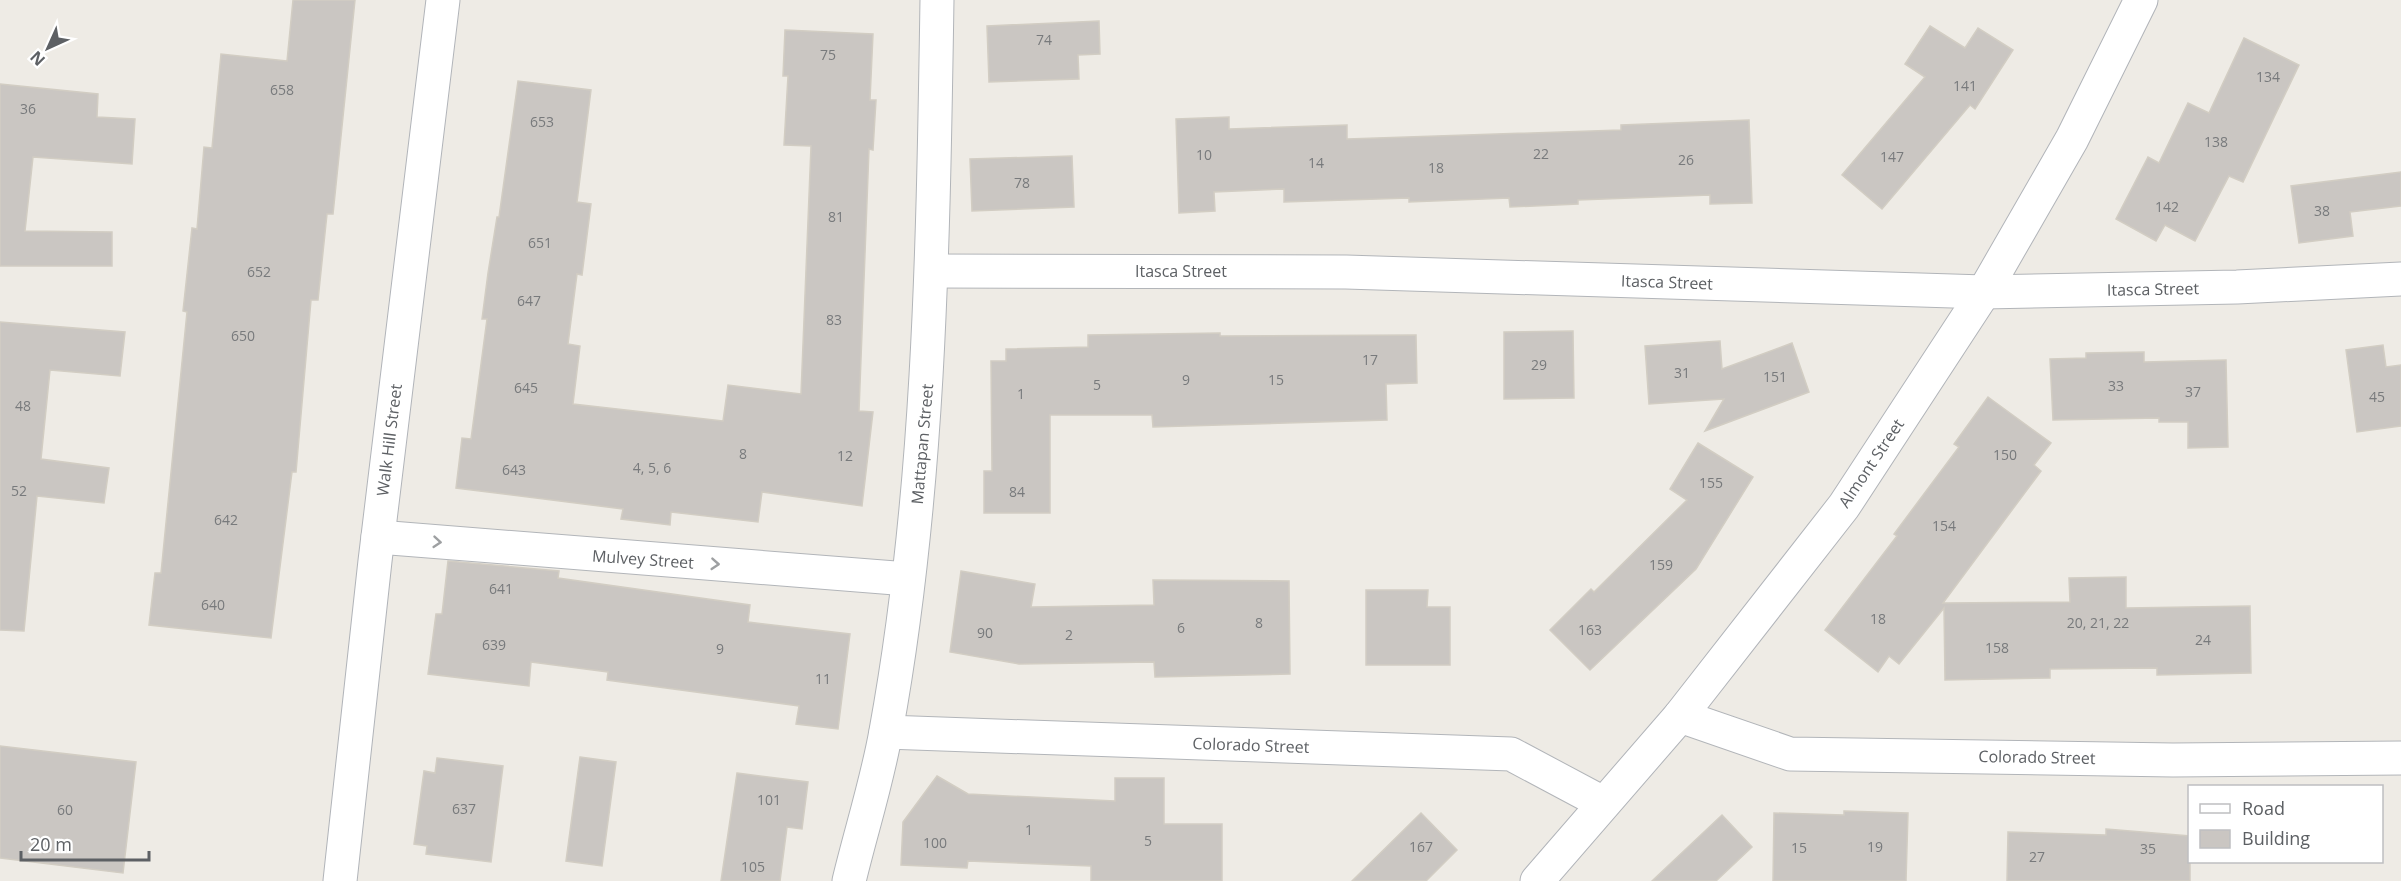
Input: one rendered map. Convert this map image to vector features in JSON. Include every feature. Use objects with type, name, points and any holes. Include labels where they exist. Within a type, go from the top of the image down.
[{"type":"street","name":"Walk Hill Street","points":[[340,881],[378,537],[443,0]]},
{"type":"street","name":"Mattapan Street","points":[[849,881],[886,732],[922,470],[933,271],[937,0]]},
{"type":"street","name":"Almont Street","points":[[1537,881],[1680,716],[1844,506],[1984,292],[2072,139],[2140,0]]},
{"type":"street","name":"Itasca Street","points":[[933,271],[1346,272],[1984,292],[2237,287],[2401,279]]},
{"type":"street","name":"Mulvey Street","points":[[378,537],[908,579]]},
{"type":"street","name":"Colorado Street","points":[[1680,716],[1790,754],[2173,760],[2401,758]]},
{"type":"street","name":"Colorado Street","points":[[886,732],[1510,754],[1603,803]]},
{"type":"building","points":[[293,0],[355,0],[333,214],[327,214],[318,300],[311,300],[296,472],[292,472],[271,638],[149,625],[155,573],[161,573],[187,312],[183,311],[192,228],[197,229],[204,147],[212,148],[221,54],[287,61]]},
{"type":"building","points":[[1099,21],[1100,54],[1078,55],[1079,79],[989,82],[987,26]]},
{"type":"building","points":[[1930,26],[1965,48],[1978,28],[2013,50],[1975,109],[1970,105],[1882,209],[1842,175],[1925,77],[1905,64]]},
{"type":"building","points":[[785,30],[873,34],[870,100],[876,100],[873,150],[869,149],[859,411],[873,412],[862,506],[762,492],[758,522],[671,512],[670,525],[621,519],[623,509],[456,488],[462,438],[471,439],[487,319],[482,319],[488,273],[497,217],[499,217],[518,81],[591,90],[577,202],[591,204],[582,275],[577,274],[568,344],[580,346],[573,404],[723,421],[728,385],[801,394],[811,146],[784,145],[788,76],[783,76]]},
{"type":"building","points":[[2244,38],[2299,65],[2243,182],[2229,176],[2195,241],[2165,225],[2156,241],[2116,219],[2148,157],[2159,163],[2188,103],[2209,113]]},
{"type":"building","points":[[0,84],[98,94],[97,117],[135,119],[132,164],[33,157],[25,231],[112,232],[112,266],[0,266]]},
{"type":"building","points":[[1229,117],[1229,129],[1347,125],[1347,139],[1621,130],[1621,125],[1749,120],[1752,203],[1710,204],[1710,195],[1578,200],[1578,204],[1510,207],[1509,198],[1409,202],[1409,198],[1284,202],[1284,189],[1214,192],[1215,211],[1179,213],[1176,119]]},
{"type":"building","points":[[1072,156],[1074,207],[972,211],[970,159]]},
{"type":"building","points":[[2401,172],[2401,206],[2350,212],[2353,236],[2299,243],[2291,186]]},
{"type":"building","points":[[0,322],[125,332],[120,376],[50,370],[41,459],[109,468],[104,503],[37,496],[24,631],[0,630]]},
{"type":"building","points":[[1573,331],[1574,398],[1504,399],[1504,332]]},
{"type":"building","points":[[1220,333],[1220,336],[1416,335],[1417,383],[1386,384],[1387,420],[1153,427],[1152,415],[1050,415],[1050,513],[984,513],[984,471],[992,471],[991,361],[1006,361],[1006,349],[1088,347],[1088,335]]},
{"type":"building","points":[[1720,341],[1722,369],[1792,343],[1809,392],[1705,431],[1724,399],[1649,404],[1645,346]]},
{"type":"building","points":[[2383,345],[2386,367],[2401,365],[2401,426],[2357,432],[2346,350]]},
{"type":"building","points":[[2144,352],[2144,362],[2226,360],[2228,447],[2188,448],[2188,422],[2159,422],[2159,418],[2053,420],[2050,359],[2086,358],[2086,353]]},
{"type":"building","points":[[1988,397],[2051,443],[2034,465],[2041,471],[1943,603],[2070,602],[2069,578],[2126,577],[2126,608],[2250,606],[2251,673],[2157,675],[2157,668],[2050,669],[2050,678],[1945,680],[1944,608],[1899,664],[1889,656],[1878,672],[1825,630],[1897,536],[1894,534],[1959,447],[1954,444]]},
{"type":"building","points":[[1698,443],[1753,477],[1696,569],[1590,670],[1550,630],[1591,589],[1594,592],[1687,500],[1670,489]]},
{"type":"building","points":[[448,561],[559,571],[558,578],[750,605],[748,622],[850,634],[838,729],[796,724],[799,706],[607,680],[608,672],[531,662],[529,686],[428,674],[436,614],[442,614]]},
{"type":"building","points":[[961,571],[1035,584],[1031,607],[1154,605],[1153,580],[1289,581],[1290,674],[1155,677],[1154,662],[1019,664],[950,652]]},
{"type":"building","points":[[1366,590],[1428,590],[1427,607],[1450,607],[1450,665],[1366,665]]},
{"type":"building","points":[[0,746],[136,762],[123,873],[0,858]]},
{"type":"building","points":[[580,757],[616,762],[602,866],[566,861]]},
{"type":"building","points":[[437,758],[503,766],[491,862],[426,854],[427,846],[414,844],[424,771],[435,773]]},
{"type":"building","points":[[737,773],[808,782],[802,829],[787,827],[780,881],[721,881]]},
{"type":"building","points":[[937,776],[968,794],[1115,801],[1115,778],[1164,778],[1164,824],[1222,824],[1222,881],[1091,881],[1091,866],[968,861],[967,868],[901,865],[903,822]]},
{"type":"building","points":[[1844,811],[1908,813],[1906,881],[1773,881],[1774,813],[1844,815]]},
{"type":"building","points":[[1421,813],[1457,850],[1426,881],[1352,881]]},
{"type":"building","points":[[1722,815],[1752,847],[1716,881],[1652,881]]},
{"type":"building","points":[[2106,829],[2188,836],[2190,881],[2007,881],[2008,832],[2106,835]]}]
